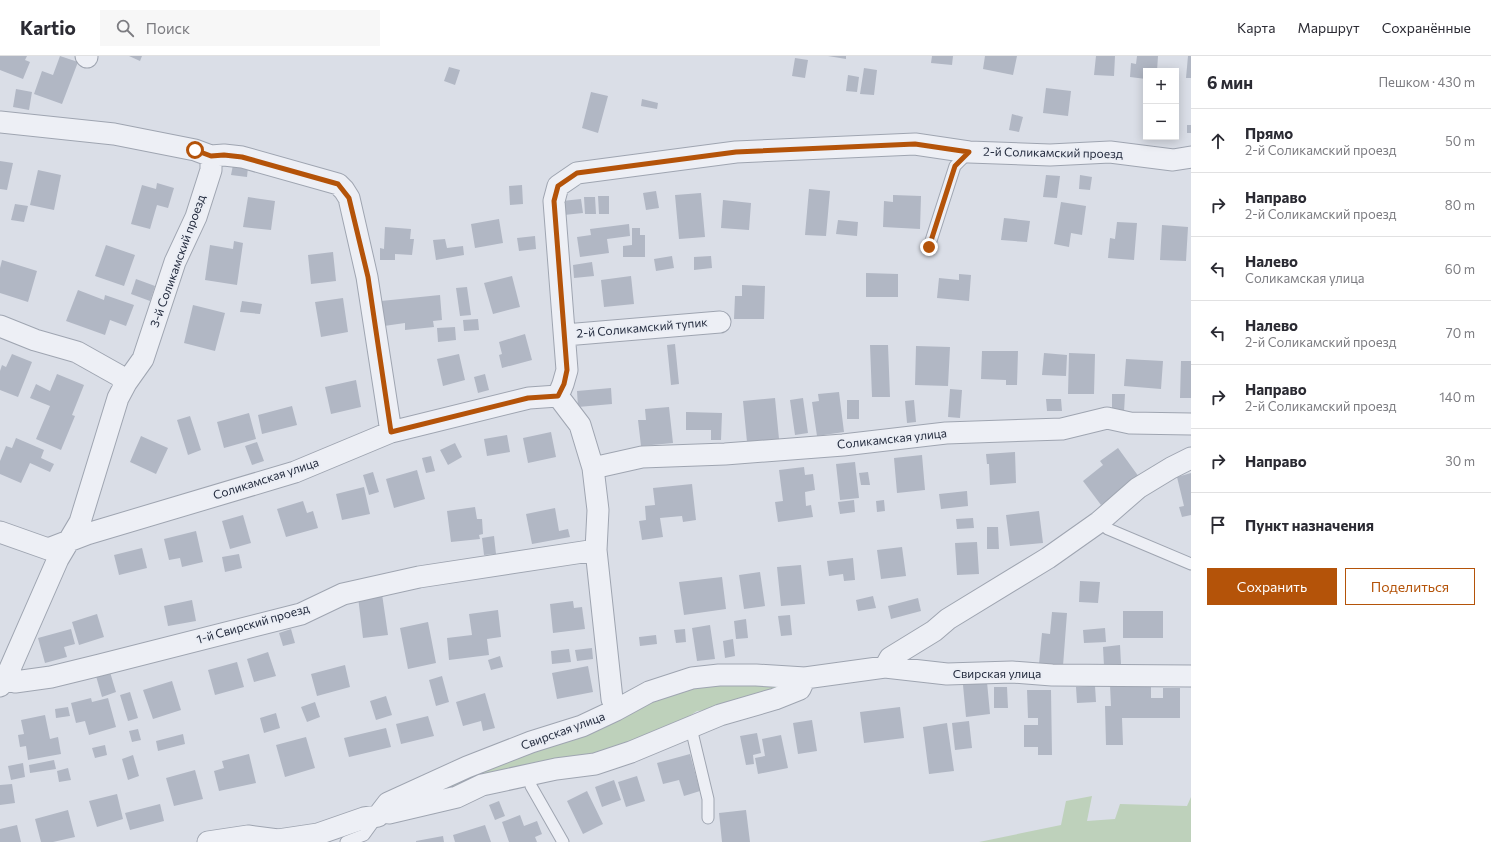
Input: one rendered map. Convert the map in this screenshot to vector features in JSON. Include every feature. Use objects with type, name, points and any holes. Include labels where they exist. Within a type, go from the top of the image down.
[{"type":"street","points":[[0,122],[114,134],[195,150],[211,156],[224,155],[242,157],[338,184],[349,198],[368,277],[391,432]]},
{"type":"street","name":"2-й Соликамский проезд","points":[[558,396],[564,384],[567,370],[554,201],[558,186],[577,173],[736,152],[915,144],[969,152],[1050,155],[1110,152],[1173,160],[1191,157]]},
{"type":"street","name":"3-й Соликамский проезд","points":[[2,683],[68,541],[80,522],[118,398],[126,383],[143,359],[175,262],[196,217],[211,170],[211,156]]},
{"type":"street","name":"2-й Соликамский тупик","points":[[565,335],[720,322]]},
{"type":"street","points":[[0,326],[35,340],[77,352],[118,375],[126,383]]},
{"type":"street","points":[[558,396],[580,425],[593,468],[598,510],[596,550],[612,699],[616,710]]},
{"type":"street","name":"Соликамская улица","points":[[0,532],[48,549],[68,541],[295,472],[391,432],[528,398],[558,396]]},
{"type":"street","name":"Соликамская улица","points":[[593,468],[642,457],[741,453],[843,445],[946,433],[1062,429],[1107,418],[1130,423],[1191,424]]},
{"type":"street","points":[[885,667],[890,658],[934,631],[948,619],[1048,558],[1099,522],[1138,488],[1191,458]]},
{"type":"street","name":"1-й Свирский проезд","points":[[2,683],[51,677],[301,614],[343,594],[419,578],[596,550]]},
{"type":"street","name":"Свирская улица","points":[[378,816],[388,804],[467,767],[531,742],[582,726],[649,692],[692,678],[718,675],[756,675],[805,678],[885,667],[947,674],[1012,672],[1052,675],[1191,676]]},
{"type":"street","points":[[208,842],[248,836],[278,841],[318,834],[364,818],[457,797],[482,785],[556,769],[595,764],[631,752],[720,715],[775,699],[800,689],[805,678]]},
{"type":"lane","points":[[929,247],[955,166],[969,152]]},
{"type":"lane","points":[[1099,522],[1108,529],[1191,564]]},
{"type":"lane","points":[[691,728],[708,798],[708,818]]},
{"type":"lane","points":[[530,775],[531,786],[562,842]]},
{"type":"lane","points":[[346,842],[364,835],[378,816]]},
{"type":"green space","points":[[687,684],[790,684],[719,709],[697,711],[671,728],[628,747],[397,805]]},
{"type":"green space","points":[[1092,796],[1087,821],[1115,819],[1120,804],[1187,806],[1191,797],[1191,842],[979,842],[1061,825],[1066,801]]},
{"type":"building","points":[[0,56],[27,56],[25,60],[30,62],[23,79],[0,70]]},
{"type":"building","points":[[60,56],[78,62],[62,104],[34,94],[42,71],[53,75]]},
{"type":"building","points":[[129,56],[142,56],[140,61]]},
{"type":"building","points":[[828,56],[846,56],[846,59]]},
{"type":"building","points":[[932,56],[953,56],[952,65],[931,63]]},
{"type":"building","points":[[985,56],[1017,56],[1013,75],[983,69]]},
{"type":"building","points":[[1096,56],[1115,56],[1114,76],[1094,75]]},
{"type":"building","points":[[1137,56],[1158,56],[1157,68],[1143,68],[1143,79],[1130,77],[1131,63],[1136,64]]},
{"type":"building","points":[[1188,56],[1191,56],[1191,78],[1186,78]]},
{"type":"building","points":[[795,58],[808,60],[805,78],[792,76]]},
{"type":"building","points":[[449,67],[460,70],[455,85],[444,81]]},
{"type":"building","points":[[864,68],[877,70],[874,95],[860,94]]},
{"type":"building","points":[[848,75],[859,77],[857,92],[846,91]]},
{"type":"building","points":[[1046,88],[1071,91],[1068,116],[1043,113]]},
{"type":"building","points":[[16,89],[32,92],[29,110],[13,107]]},
{"type":"building","points":[[591,92],[608,96],[598,133],[582,128]]},
{"type":"building","points":[[642,99],[658,103],[657,109],[641,106]]},
{"type":"building","points":[[1012,114],[1023,117],[1019,132],[1009,130]]},
{"type":"building","points":[[1187,125],[1191,125],[1191,133],[1187,133]]},
{"type":"building","points":[[0,161],[13,163],[7,190],[0,189]]},
{"type":"building","points":[[233,165],[248,167],[247,177],[231,175]]},
{"type":"building","points":[[38,170],[61,175],[54,210],[30,205]]},
{"type":"building","points":[[1046,175],[1060,176],[1057,198],[1043,197]]},
{"type":"building","points":[[1080,175],[1092,177],[1090,190],[1079,189]]},
{"type":"building","points":[[157,183],[174,188],[168,208],[157,205],[150,229],[131,224],[142,185],[156,189]]},
{"type":"building","points":[[522,185],[523,204],[510,205],[509,186]]},
{"type":"building","points":[[809,189],[830,191],[826,236],[805,235]]},
{"type":"building","points":[[656,191],[659,208],[646,210],[643,193]]},
{"type":"building","points":[[701,193],[705,237],[679,239],[675,195]]},
{"type":"building","points":[[893,195],[921,196],[920,229],[883,227],[884,201],[893,202]]},
{"type":"building","points":[[598,196],[609,196],[609,214],[599,214]]},
{"type":"building","points":[[248,197],[275,201],[271,230],[243,227]]},
{"type":"building","points":[[584,197],[595,197],[596,214],[585,214]]},
{"type":"building","points":[[581,199],[583,213],[564,215],[562,201]]},
{"type":"building","points":[[723,200],[751,203],[749,230],[721,228]]},
{"type":"building","points":[[1061,202],[1086,206],[1082,235],[1071,233],[1069,247],[1054,244]]},
{"type":"building","points":[[15,204],[28,206],[24,222],[11,220]]},
{"type":"building","points":[[1004,218],[1030,221],[1027,242],[1001,240]]},
{"type":"building","points":[[499,219],[503,243],[475,248],[471,224]]},
{"type":"building","points":[[838,220],[858,222],[857,236],[836,234]]},
{"type":"building","points":[[1117,222],[1137,223],[1134,260],[1108,258],[1110,238],[1115,239]]},
{"type":"building","points":[[629,224],[630,236],[607,239],[609,253],[580,257],[577,237],[591,235],[590,229]]},
{"type":"building","points":[[1162,225],[1188,227],[1186,261],[1160,260]]},
{"type":"building","points":[[385,227],[411,229],[410,239],[414,239],[412,255],[395,254],[395,260],[380,260],[380,248],[384,249]]},
{"type":"building","points":[[632,228],[640,228],[640,235],[645,235],[645,257],[623,257],[623,246],[632,245]]},
{"type":"building","points":[[535,236],[536,249],[519,251],[517,238]]},
{"type":"building","points":[[445,239],[447,248],[463,246],[464,255],[436,260],[433,240]]},
{"type":"building","points":[[234,241],[243,243],[237,285],[205,280],[210,245],[233,249]]},
{"type":"building","points":[[106,245],[135,255],[124,286],[95,276]]},
{"type":"building","points":[[333,252],[336,281],[311,284],[308,255]]},
{"type":"building","points":[[672,256],[674,268],[656,271],[654,259]]},
{"type":"building","points":[[711,256],[712,268],[694,270],[694,257]]},
{"type":"building","points":[[2,260],[37,271],[28,302],[0,293],[0,268]]},
{"type":"building","points":[[592,262],[594,276],[574,278],[573,265]]},
{"type":"building","points":[[866,273],[898,274],[898,297],[866,297]]},
{"type":"building","points":[[959,274],[971,275],[969,301],[937,298],[939,278],[959,280]]},
{"type":"building","points":[[512,276],[520,307],[493,314],[484,283]]},
{"type":"building","points":[[631,276],[634,304],[604,307],[601,280]]},
{"type":"building","points":[[136,279],[155,286],[150,301],[131,294]]},
{"type":"building","points":[[742,285],[765,286],[764,319],[734,319],[735,296],[742,296]]},
{"type":"building","points":[[467,287],[471,315],[460,316],[456,288]]},
{"type":"building","points":[[78,290],[104,300],[105,295],[134,305],[126,326],[110,320],[105,335],[66,321]]},
{"type":"building","points":[[440,295],[442,320],[433,321],[434,327],[405,330],[405,323],[384,326],[381,301]]},
{"type":"building","points":[[343,298],[348,332],[321,337],[315,302]]},
{"type":"building","points":[[242,301],[262,304],[260,314],[240,312]]},
{"type":"building","points":[[193,305],[225,313],[215,351],[184,343]]},
{"type":"building","points":[[478,319],[479,330],[464,331],[463,320]]},
{"type":"building","points":[[455,327],[456,340],[438,342],[437,328]]},
{"type":"building","points":[[525,334],[532,360],[502,368],[499,355],[502,354],[499,342]]},
{"type":"building","points":[[675,344],[679,384],[671,385],[667,345]]},
{"type":"building","points":[[870,345],[888,345],[890,397],[872,397]]},
{"type":"building","points":[[916,346],[950,347],[948,386],[915,385]]},
{"type":"building","points":[[982,351],[1018,351],[1017,385],[1006,385],[1006,380],[981,379]]},
{"type":"building","points":[[1044,353],[1067,355],[1066,376],[1042,375]]},
{"type":"building","points":[[1069,353],[1095,354],[1094,394],[1068,394]]},
{"type":"building","points":[[12,354],[32,362],[18,397],[0,390],[0,371],[2,365],[6,367]]},
{"type":"building","points":[[459,354],[465,380],[443,386],[437,359]]},
{"type":"building","points":[[1126,359],[1163,361],[1161,389],[1124,386]]},
{"type":"building","points":[[1181,361],[1191,361],[1191,398],[1180,398]]},
{"type":"building","points":[[57,374],[84,385],[72,415],[75,416],[61,450],[36,439],[50,406],[30,398],[36,384],[50,391]]},
{"type":"building","points":[[485,374],[489,390],[478,393],[474,377]]},
{"type":"building","points":[[356,380],[361,407],[331,414],[325,387]]},
{"type":"building","points":[[611,388],[612,404],[578,407],[577,391]]},
{"type":"building","points":[[950,389],[962,390],[960,418],[948,417]]},
{"type":"building","points":[[839,392],[844,432],[817,436],[812,402],[819,401],[818,394]]},
{"type":"building","points":[[1112,394],[1125,394],[1124,412],[1112,412]]},
{"type":"building","points":[[775,398],[779,439],[747,442],[743,401]]},
{"type":"building","points":[[803,398],[808,433],[795,435],[790,400]]},
{"type":"building","points":[[1046,399],[1061,399],[1062,411],[1047,411]]},
{"type":"building","points":[[847,400],[859,400],[859,419],[847,419]]},
{"type":"building","points":[[914,400],[916,422],[907,423],[905,401]]},
{"type":"building","points":[[292,406],[297,425],[262,434],[258,415]]},
{"type":"building","points":[[669,407],[673,443],[641,446],[638,420],[646,420],[645,409]]},
{"type":"building","points":[[686,412],[722,413],[721,440],[711,440],[711,430],[686,430]]},
{"type":"building","points":[[249,413],[256,439],[224,448],[217,422]]},
{"type":"building","points":[[190,416],[201,450],[188,455],[177,420]]},
{"type":"building","points":[[551,432],[556,457],[528,463],[523,438]]},
{"type":"building","points":[[507,435],[510,452],[487,456],[484,439]]},
{"type":"building","points":[[141,436],[168,448],[156,474],[130,462]]},
{"type":"building","points":[[16,438],[44,450],[41,458],[54,464],[50,472],[30,463],[21,483],[0,474],[0,461],[6,446],[12,448]]},
{"type":"building","points":[[257,442],[264,461],[252,465],[245,446]]},
{"type":"building","points":[[455,443],[462,457],[448,465],[440,450]]},
{"type":"building","points":[[1118,448],[1139,477],[1101,505],[1083,481],[1103,465],[1100,461]]},
{"type":"building","points":[[1015,452],[1016,483],[990,485],[989,464],[987,464],[986,454]]},
{"type":"building","points":[[922,455],[925,490],[897,493],[894,458]]},
{"type":"building","points":[[431,456],[435,471],[426,473],[422,458]]},
{"type":"building","points":[[855,462],[859,498],[840,500],[836,464]]},
{"type":"building","points":[[804,467],[805,475],[813,474],[815,490],[805,492],[806,506],[811,505],[813,517],[778,522],[775,502],[783,501],[779,470]]},
{"type":"building","points":[[417,470],[425,499],[394,508],[386,479]]},
{"type":"building","points":[[373,472],[379,492],[369,495],[363,475]]},
{"type":"building","points":[[868,472],[870,485],[861,485],[859,473]]},
{"type":"building","points":[[1191,473],[1191,515],[1182,517],[1179,507],[1184,506],[1177,477]]},
{"type":"building","points":[[692,484],[696,520],[683,522],[682,516],[660,518],[663,537],[642,540],[639,521],[646,520],[645,506],[655,505],[653,488]]},
{"type":"building","points":[[364,487],[370,514],[342,520],[336,494]]},
{"type":"building","points":[[967,491],[968,506],[941,509],[939,494]]},
{"type":"building","points":[[854,500],[855,512],[840,514],[838,502]]},
{"type":"building","points":[[884,500],[885,511],[877,512],[876,501]]},
{"type":"building","points":[[303,501],[307,513],[313,511],[318,528],[286,537],[277,509]]},
{"type":"building","points":[[475,507],[477,519],[482,519],[483,534],[479,535],[480,539],[451,542],[447,511]]},
{"type":"building","points":[[555,508],[559,531],[568,529],[570,537],[532,544],[526,514]]},
{"type":"building","points":[[1039,511],[1043,543],[1010,546],[1006,515]]},
{"type":"building","points":[[243,515],[251,543],[230,549],[222,521]]},
{"type":"building","points":[[973,518],[974,528],[957,529],[956,519]]},
{"type":"building","points":[[987,527],[998,527],[999,549],[987,549]]},
{"type":"building","points":[[196,531],[203,562],[182,567],[180,558],[169,560],[164,539]]},
{"type":"building","points":[[494,536],[496,554],[484,555],[482,538]]},
{"type":"building","points":[[977,542],[979,574],[957,575],[955,543]]},
{"type":"building","points":[[902,547],[906,576],[881,579],[877,550]]},
{"type":"building","points":[[142,548],[147,568],[119,575],[114,555]]},
{"type":"building","points":[[239,554],[242,568],[225,572],[222,557]]},
{"type":"building","points":[[853,558],[855,580],[844,581],[843,574],[829,576],[827,561]]},
{"type":"building","points":[[801,565],[805,604],[781,606],[777,567]]},
{"type":"building","points":[[760,572],[765,606],[744,609],[739,575]]},
{"type":"building","points":[[722,577],[726,609],[684,615],[679,582]]},
{"type":"building","points":[[1080,581],[1100,582],[1098,603],[1079,602]]},
{"type":"building","points":[[382,594],[388,635],[363,638],[358,597]]},
{"type":"building","points":[[873,596],[876,608],[858,611],[856,600]]},
{"type":"building","points":[[918,598],[921,611],[891,619],[888,606]]},
{"type":"building","points":[[192,600],[196,621],[168,626],[164,606]]},
{"type":"building","points":[[573,601],[574,608],[582,607],[585,629],[553,633],[550,604]]},
{"type":"building","points":[[498,610],[501,637],[487,639],[489,655],[449,660],[447,638],[472,635],[469,614]]},
{"type":"building","points":[[1123,611],[1163,611],[1163,638],[1123,638]]},
{"type":"building","points":[[1052,612],[1067,613],[1063,666],[1039,664],[1042,633],[1050,634]]},
{"type":"building","points":[[97,614],[104,637],[79,645],[72,622]]},
{"type":"building","points":[[790,615],[792,635],[781,636],[778,616]]},
{"type":"building","points":[[746,619],[748,638],[736,639],[734,621]]},
{"type":"building","points":[[428,622],[436,663],[408,669],[400,628]]},
{"type":"building","points":[[710,625],[715,659],[697,661],[692,628]]},
{"type":"building","points":[[1105,628],[1106,642],[1084,643],[1083,630]]},
{"type":"building","points":[[71,629],[75,644],[64,647],[67,657],[45,663],[38,638]]},
{"type":"building","points":[[291,629],[295,643],[283,646],[279,633]]},
{"type":"building","points":[[685,629],[686,642],[676,643],[674,630]]},
{"type":"building","points":[[656,635],[657,644],[640,646],[639,637]]},
{"type":"building","points":[[733,639],[735,656],[725,658],[723,641]]},
{"type":"building","points":[[1120,645],[1121,664],[1104,666],[1103,647]]},
{"type":"building","points":[[592,648],[593,659],[577,661],[575,650]]},
{"type":"building","points":[[569,649],[571,662],[552,664],[551,651]]},
{"type":"building","points":[[268,652],[276,676],[254,682],[247,659]]},
{"type":"building","points":[[500,656],[503,667],[491,670],[488,660]]},
{"type":"building","points":[[237,662],[244,687],[215,695],[208,670]]},
{"type":"building","points":[[345,665],[350,687],[317,696],[311,674]]},
{"type":"building","points":[[588,666],[593,692],[557,699],[552,673]]},
{"type":"building","points":[[110,672],[116,692],[102,697],[96,676]]},
{"type":"building","points":[[442,676],[449,702],[436,706],[429,680]]},
{"type":"building","points":[[172,681],[181,710],[153,719],[143,690]]},
{"type":"building","points":[[987,682],[990,714],[966,717],[963,685]]},
{"type":"building","points":[[1110,685],[1151,685],[1151,698],[1163,698],[1163,688],[1180,688],[1180,718],[1122,718],[1123,745],[1106,745],[1105,706],[1111,706]]},
{"type":"building","points":[[1095,686],[1096,702],[1077,703],[1076,687]]},
{"type":"building","points":[[994,687],[1007,687],[1008,708],[994,708]]},
{"type":"building","points":[[1027,690],[1051,690],[1052,755],[1038,755],[1038,747],[1024,747],[1024,725],[1038,725],[1038,718],[1028,718]]},
{"type":"building","points":[[130,692],[138,718],[128,721],[120,695]]},
{"type":"building","points":[[485,693],[495,728],[483,731],[481,721],[463,726],[456,702]]},
{"type":"building","points":[[386,696],[392,715],[376,720],[370,701]]},
{"type":"building","points":[[91,698],[92,702],[108,698],[116,727],[89,735],[85,721],[76,723],[71,703]]},
{"type":"building","points":[[315,702],[320,717],[307,722],[301,707]]},
{"type":"building","points":[[68,707],[70,716],[56,718],[55,709]]},
{"type":"building","points":[[900,707],[904,738],[864,743],[860,712]]},
{"type":"building","points":[[276,713],[280,728],[264,733],[260,718]]},
{"type":"building","points":[[45,715],[50,739],[58,737],[61,754],[28,760],[26,746],[20,747],[18,735],[24,734],[21,720]]},
{"type":"building","points":[[428,716],[434,736],[401,744],[396,724]]},
{"type":"building","points":[[812,720],[817,751],[798,754],[793,723]]},
{"type":"building","points":[[969,721],[972,748],[955,750],[952,723]]},
{"type":"building","points":[[947,723],[954,771],[929,774],[923,727]]},
{"type":"building","points":[[386,728],[391,747],[349,757],[344,738]]},
{"type":"building","points":[[138,729],[141,740],[132,742],[129,731]]},
{"type":"building","points":[[757,733],[761,753],[753,755],[754,764],[746,765],[740,736]]},
{"type":"building","points":[[183,734],[185,744],[158,751],[156,741]]},
{"type":"building","points":[[781,735],[788,768],[758,774],[755,758],[765,756],[762,739]]},
{"type":"building","points":[[306,737],[315,768],[285,777],[276,745]]},
{"type":"building","points":[[105,745],[107,755],[95,758],[92,748]]},
{"type":"building","points":[[249,754],[256,783],[219,791],[214,771],[224,768],[222,761]]},
{"type":"building","points":[[690,754],[700,791],[684,796],[679,780],[663,784],[657,763]]},
{"type":"building","points":[[133,755],[139,776],[128,780],[122,759]]},
{"type":"building","points":[[54,760],[56,769],[30,773],[29,765]]},
{"type":"building","points":[[23,763],[25,777],[11,780],[8,766]]},
{"type":"building","points":[[68,768],[71,780],[59,782],[57,771]]},
{"type":"building","points":[[195,770],[203,799],[174,806],[166,778]]},
{"type":"building","points":[[637,776],[645,801],[626,807],[618,782]]},
{"type":"building","points":[[614,780],[621,800],[602,807],[595,787]]},
{"type":"building","points":[[12,784],[15,803],[0,805],[0,785]]},
{"type":"building","points":[[587,791],[603,824],[583,834],[567,801]]},
{"type":"building","points":[[117,794],[123,819],[97,827],[89,801]]},
{"type":"building","points":[[499,801],[505,816],[495,820],[489,805]]},
{"type":"building","points":[[160,804],[164,821],[130,830],[125,813]]},
{"type":"building","points":[[68,810],[75,837],[53,842],[41,842],[35,819]]},
{"type":"building","points":[[746,810],[750,842],[722,842],[719,813]]},
{"type":"building","points":[[520,815],[524,826],[537,821],[542,834],[535,837],[537,842],[509,842],[502,822]]},
{"type":"building","points":[[17,825],[21,842],[0,842],[0,829]]},
{"type":"building","points":[[485,825],[491,842],[455,842],[453,835]]},
{"type":"building","points":[[443,836],[444,842],[416,842],[416,841]]},
{"type":"route","points":[[195,150],[211,156],[224,155],[242,157],[338,184],[344,190],[349,198],[368,277],[391,432],[528,398],[558,396],[564,384],[567,370],[554,201],[558,186],[577,173],[736,152],[915,144],[969,152],[955,166],[929,247]]}]
